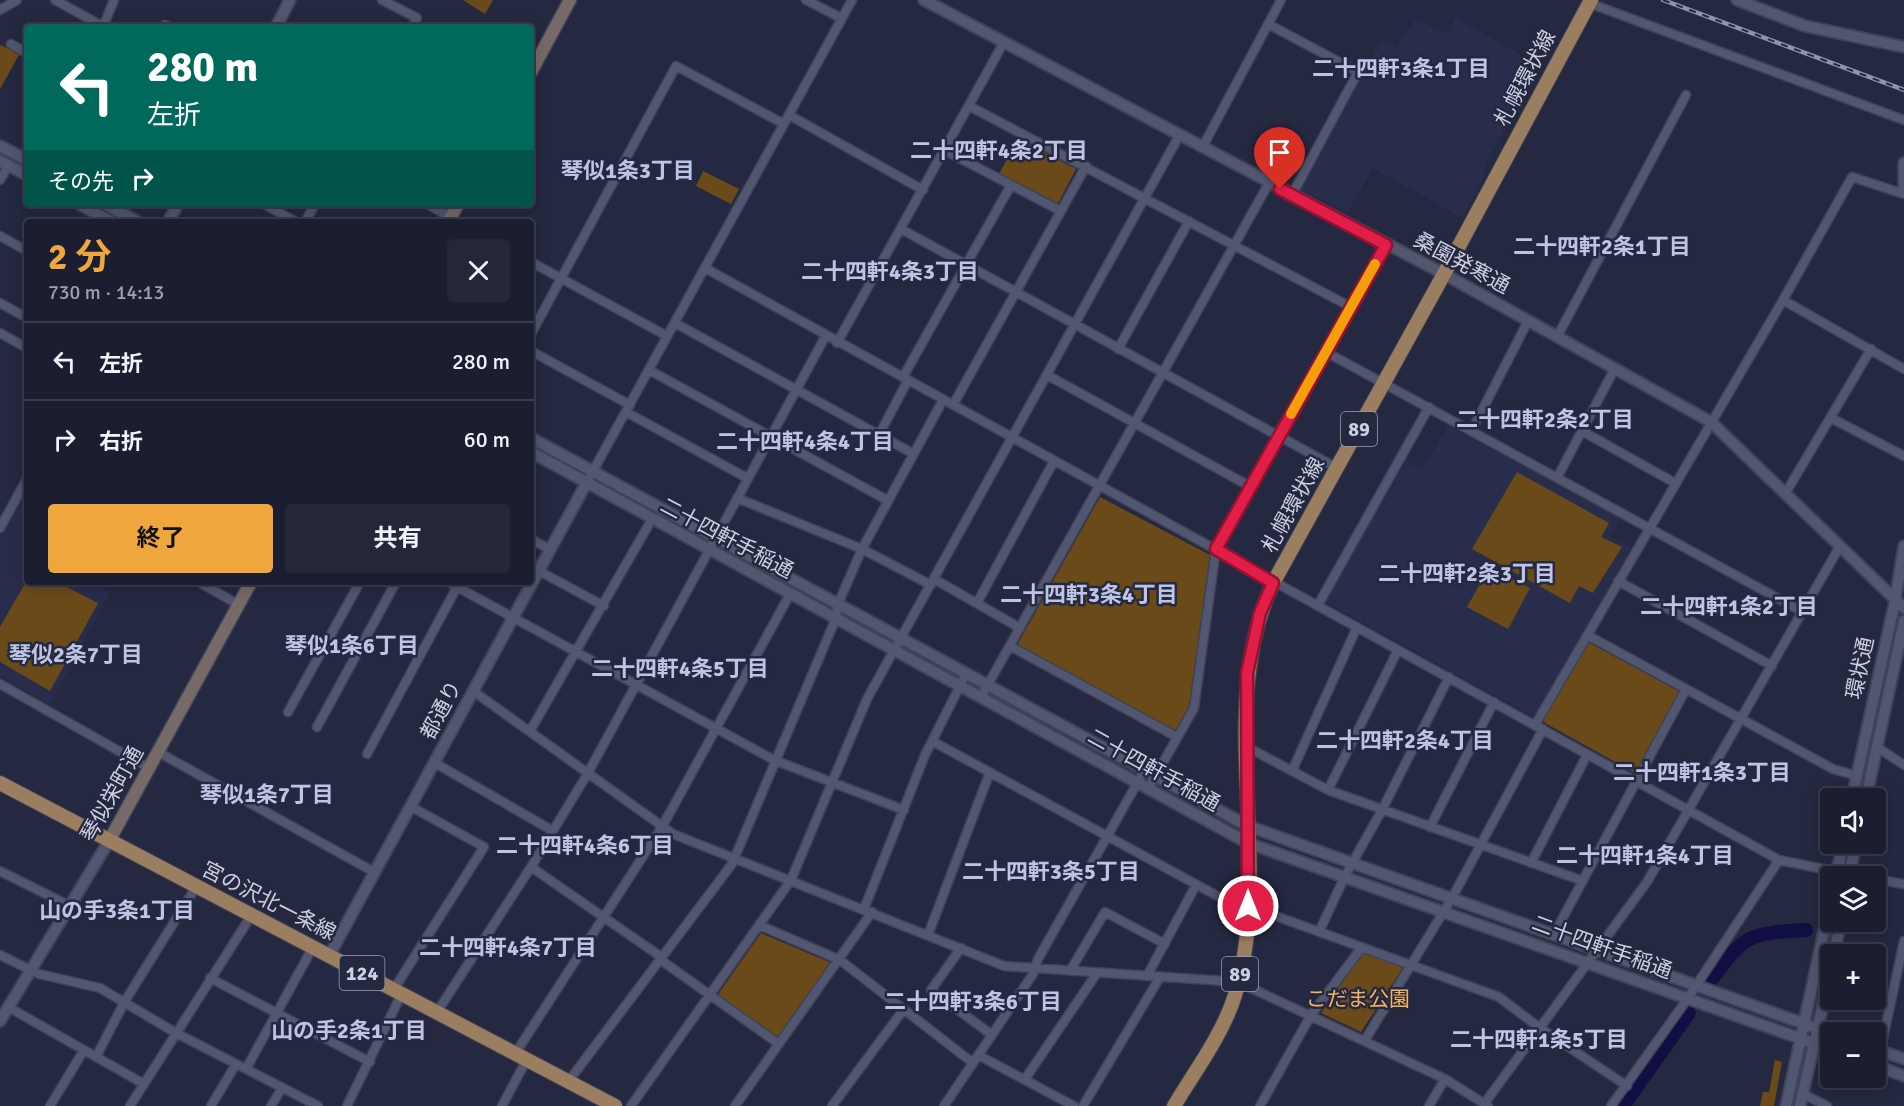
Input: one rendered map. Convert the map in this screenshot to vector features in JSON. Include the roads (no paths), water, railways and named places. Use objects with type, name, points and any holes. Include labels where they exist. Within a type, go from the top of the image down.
[{"type":"main road","points":[[534,66],[570,0]]},
{"type":"main road","name":"札幌環状線","points":[[1174,1106],[1220,1030],[1238,982],[1244,957],[1248,843],[1247,673],[1260,613],[1273,583],[1385,383],[1590,2]]},
{"type":"main road","name":"琴似栄町通","points":[[109,841],[249,585]]},
{"type":"main road","name":"宮の沢北一条線","points":[[0,783],[398,991],[608,1104]]},
{"type":"street","points":[[0,10],[17,0]]},
{"type":"street","points":[[55,0],[98,24]]},
{"type":"street","points":[[104,24],[114,0]]},
{"type":"street","points":[[278,24],[291,0]]},
{"type":"street","points":[[382,0],[417,18],[414,24]]},
{"type":"street","points":[[806,0],[841,18]]},
{"type":"street","points":[[587,482],[852,0]]},
{"type":"street","name":"桑園発寒通","points":[[924,0],[1444,274],[1711,422],[1899,605]]},
{"type":"street","points":[[1202,148],[1281,0]]},
{"type":"street","points":[[1737,0],[1805,26],[1904,47]]},
{"type":"street","points":[[1590,2],[1904,120]]},
{"type":"street","points":[[1268,24],[1359,72],[1292,195]]},
{"type":"street","points":[[837,343],[1004,42]]},
{"type":"street","points":[[11,44],[24,50]]},
{"type":"street","points":[[534,328],[676,66],[784,124]]},
{"type":"street","points":[[1557,337],[1686,94]]},
{"type":"street","points":[[969,106],[1351,307]]},
{"type":"street","points":[[789,114],[922,189]]},
{"type":"street","points":[[631,1106],[791,880],[867,699],[1179,136]]},
{"type":"street","points":[[0,146],[24,158]]},
{"type":"street","points":[[945,150],[1061,212]]},
{"type":"street","points":[[0,180],[4,163],[24,173]]},
{"type":"street","points":[[1365,1040],[1452,898],[1481,846],[1587,635],[1783,300],[1852,177],[1904,193],[1904,163]]},
{"type":"street","points":[[952,405],[1086,166]]},
{"type":"street","points":[[981,698],[1269,183]]},
{"type":"street","points":[[879,435],[906,378],[1011,185]]},
{"type":"street","points":[[84,207],[106,219]]},
{"type":"street","points":[[110,207],[132,219]]},
{"type":"street","points":[[269,207],[291,219]]},
{"type":"street","points":[[432,207],[451,219]]},
{"type":"street","points":[[1118,349],[1189,221]]},
{"type":"street","points":[[901,229],[1074,326],[1337,468]]},
{"type":"street","points":[[0,236],[24,248]]},
{"type":"street","points":[[1148,789],[1194,708],[1216,549],[1386,245]]},
{"type":"street","points":[[534,264],[667,336]]},
{"type":"street","points":[[705,268],[825,337],[906,378],[1216,549],[1273,583],[1318,604],[1779,860],[1820,870]]},
{"type":"street","points":[[1783,300],[1904,369]]},
{"type":"street","points":[[0,303],[24,316]]},
{"type":"street","points":[[1472,430],[1528,321]]},
{"type":"street","points":[[675,323],[912,453]]},
{"type":"street","points":[[0,333],[24,346]]},
{"type":"street","points":[[437,1012],[554,831],[588,773],[707,549],[825,337]]},
{"type":"street","points":[[1785,494],[1871,349]]},
{"type":"street","points":[[1326,352],[1803,612]]},
{"type":"street","points":[[534,353],[747,478]]},
{"type":"street","points":[[1557,478],[1615,368]]},
{"type":"street","points":[[649,370],[887,500]]},
{"type":"street","points":[[1047,375],[1251,487]]},
{"type":"street","points":[[568,1082],[732,864],[774,760],[836,618],[838,604],[862,549],[912,453],[943,400]]},
{"type":"street","points":[[1318,604],[1429,407]]},
{"type":"street","points":[[1831,418],[1904,456]]},
{"type":"street","points":[[1582,431],[1675,483]]},
{"type":"street","name":"二十四軒手稲通","points":[[534,440],[1248,826],[1270,836],[1353,863],[1820,1029]]},
{"type":"street","name":"二十四軒手稲通","points":[[534,454],[1248,843],[1820,1045]]},
{"type":"street","points":[[977,603],[1054,461]]},
{"type":"street","name":"都通り","points":[[534,580],[587,482]]},
{"type":"street","points":[[0,528],[24,486]]},
{"type":"street","points":[[736,498],[862,549],[977,603],[1020,628]]},
{"type":"street","points":[[530,731],[652,519]]},
{"type":"street","points":[[534,541],[549,549]]},
{"type":"street","points":[[473,691],[662,827],[734,857],[1004,966],[1238,982],[1445,1079],[1486,1105],[1587,962],[1647,882],[1840,546]]},
{"type":"street","name":"環状通","points":[[1854,788],[1899,605],[1904,546]]},
{"type":"street","points":[[539,571],[604,606]]},
{"type":"street","points":[[1618,581],[1772,666]]},
{"type":"street","points":[[204,585],[238,605]]},
{"type":"street","points":[[288,712],[358,585]]},
{"type":"street","points":[[317,727],[394,585]]},
{"type":"street","points":[[453,585],[774,760],[904,810]]},
{"type":"street","name":"都通り","points":[[329,956],[531,585]]},
{"type":"street","points":[[367,754],[457,587]]},
{"type":"street","points":[[502,1106],[521,1057],[603,917],[662,827],[790,594]]},
{"type":"street","name":"環状通","points":[[1868,788],[1904,621]]},
{"type":"street","points":[[1292,771],[1357,627]]},
{"type":"street","points":[[1587,635],[1833,769],[1857,776]]},
{"type":"street","points":[[1010,646],[1177,737]]},
{"type":"street","points":[[1328,790],[1398,650]]},
{"type":"street","points":[[735,1106],[840,960],[868,911],[904,810],[932,741],[966,674]]},
{"type":"street","points":[[1320,932],[1345,876],[1382,810],[1449,677]]},
{"type":"street","points":[[0,684],[149,768]]},
{"type":"street","points":[[1553,936],[1686,689]]},
{"type":"street","points":[[1430,828],[1494,702]]},
{"type":"street","points":[[932,741],[1196,885],[1247,909],[1320,932],[1499,997],[1540,1028],[1627,1086]]},
{"type":"street","points":[[1247,747],[1328,790],[1583,881]]},
{"type":"street","points":[[1877,747],[1904,765]]},
{"type":"street","points":[[158,752],[374,872]]},
{"type":"street","points":[[1531,863],[1587,755]]},
{"type":"street","points":[[435,763],[554,831]]},
{"type":"street","points":[[944,1106],[1035,968],[1143,771]]},
{"type":"street","points":[[928,935],[990,772]]},
{"type":"street","points":[[347,1106],[370,1062],[398,991],[484,847],[410,806]]},
{"type":"street","name":"琴似栄町通","points":[[0,1021],[109,841]]},
{"type":"street","points":[[1611,1106],[1688,998],[1779,860]]},
{"type":"street","points":[[531,867],[662,958],[779,1044]]},
{"type":"street","points":[[0,871],[70,906]]},
{"type":"street","points":[[1886,881],[1904,884]]},
{"type":"street","points":[[1147,976],[1196,885]]},
{"type":"street","points":[[96,1057],[125,1001],[196,887]]},
{"type":"street","points":[[1070,971],[1105,912],[1165,944]]},
{"type":"street","points":[[130,1106],[251,916]]},
{"type":"street","points":[[759,926],[840,960],[904,1009],[976,1059],[1025,1079],[1074,1106]]},
{"type":"street","points":[[1786,1106],[1824,932]]},
{"type":"street","points":[[1886,1022],[1901,969],[1904,941]]},
{"type":"street","points":[[246,1069],[313,947]]},
{"type":"street","points":[[1264,1104],[1311,1015],[1362,947]]},
{"type":"street","points":[[961,948],[931,990],[992,1035]]},
{"type":"street","points":[[0,955],[31,971],[100,988],[125,1001],[176,1034],[318,1106]]},
{"type":"street","points":[[1025,1079],[1097,973]]},
{"type":"street","points":[[1083,1106],[1160,977]]},
{"type":"street","points":[[210,978],[370,1062]]},
{"type":"street","points":[[8,1007],[144,1084]]},
{"type":"street","points":[[832,1106],[904,1009]]},
{"type":"street","points":[[1800,1106],[1816,1044],[1820,1038]]},
{"type":"street","points":[[50,1106],[84,1050]]},
{"type":"street","points":[[1886,1053],[1904,1059]]},
{"type":"street","points":[[210,1106],[236,1064]]},
{"type":"street","points":[[1886,1070],[1904,1076]]},
{"type":"street","points":[[1429,1106],[1445,1079]]},
{"type":"street","points":[[271,1106],[282,1088]]},
{"type":"street","points":[[1803,1094],[1827,1106]]},
{"type":"waterway","points":[[1712,979],[1733,953],[1750,939],[1772,933],[1806,930]]},
{"type":"waterway","points":[[1623,1106],[1689,1013]]},
{"type":"railway","points":[[1663,0],[1904,90]]},
{"type":"district","name":"二十四軒3条1丁目","points":[[1401,68]]},
{"type":"district","name":"二十四軒4条2丁目","points":[[999,150]]},
{"type":"district","name":"琴似1条3丁目","points":[[628,170]]},
{"type":"district","name":"二十四軒2条1丁目","points":[[1602,246]]},
{"type":"district","name":"二十四軒4条3丁目","points":[[890,271]]},
{"type":"district","name":"二十四軒2条2丁目","points":[[1545,419]]},
{"type":"district","name":"二十四軒4条4丁目","points":[[805,441]]},
{"type":"district","name":"二十四軒2条3丁目","points":[[1467,573]]},
{"type":"district","name":"二十四軒3条4丁目","points":[[1089,594]]},
{"type":"district","name":"二十四軒1条2丁目","points":[[1729,606]]},
{"type":"district","name":"琴似1条6丁目","points":[[352,645]]},
{"type":"district","name":"琴似2条7丁目","points":[[76,654]]},
{"type":"district","name":"二十四軒4条5丁目","points":[[680,668]]},
{"type":"district","name":"二十四軒2条4丁目","points":[[1405,740]]},
{"type":"district","name":"二十四軒1条3丁目","points":[[1702,772]]},
{"type":"district","name":"琴似1条7丁目","points":[[267,794]]},
{"type":"district","name":"二十四軒4条6丁目","points":[[585,845]]},
{"type":"district","name":"二十四軒1条4丁目","points":[[1645,855]]},
{"type":"district","name":"二十四軒3条5丁目","points":[[1051,871]]},
{"type":"district","name":"山の手3条1丁目","points":[[117,910]]},
{"type":"district","name":"二十四軒4条7丁目","points":[[508,947]]},
{"type":"district","name":"二十四軒3条6丁目","points":[[973,1001]]},
{"type":"district","name":"山の手2条1丁目","points":[[349,1030]]},
{"type":"district","name":"二十四軒1条5丁目","points":[[1539,1039]]},
{"type":"park label","name":"こだま公園","points":[[1358,999]]}]
